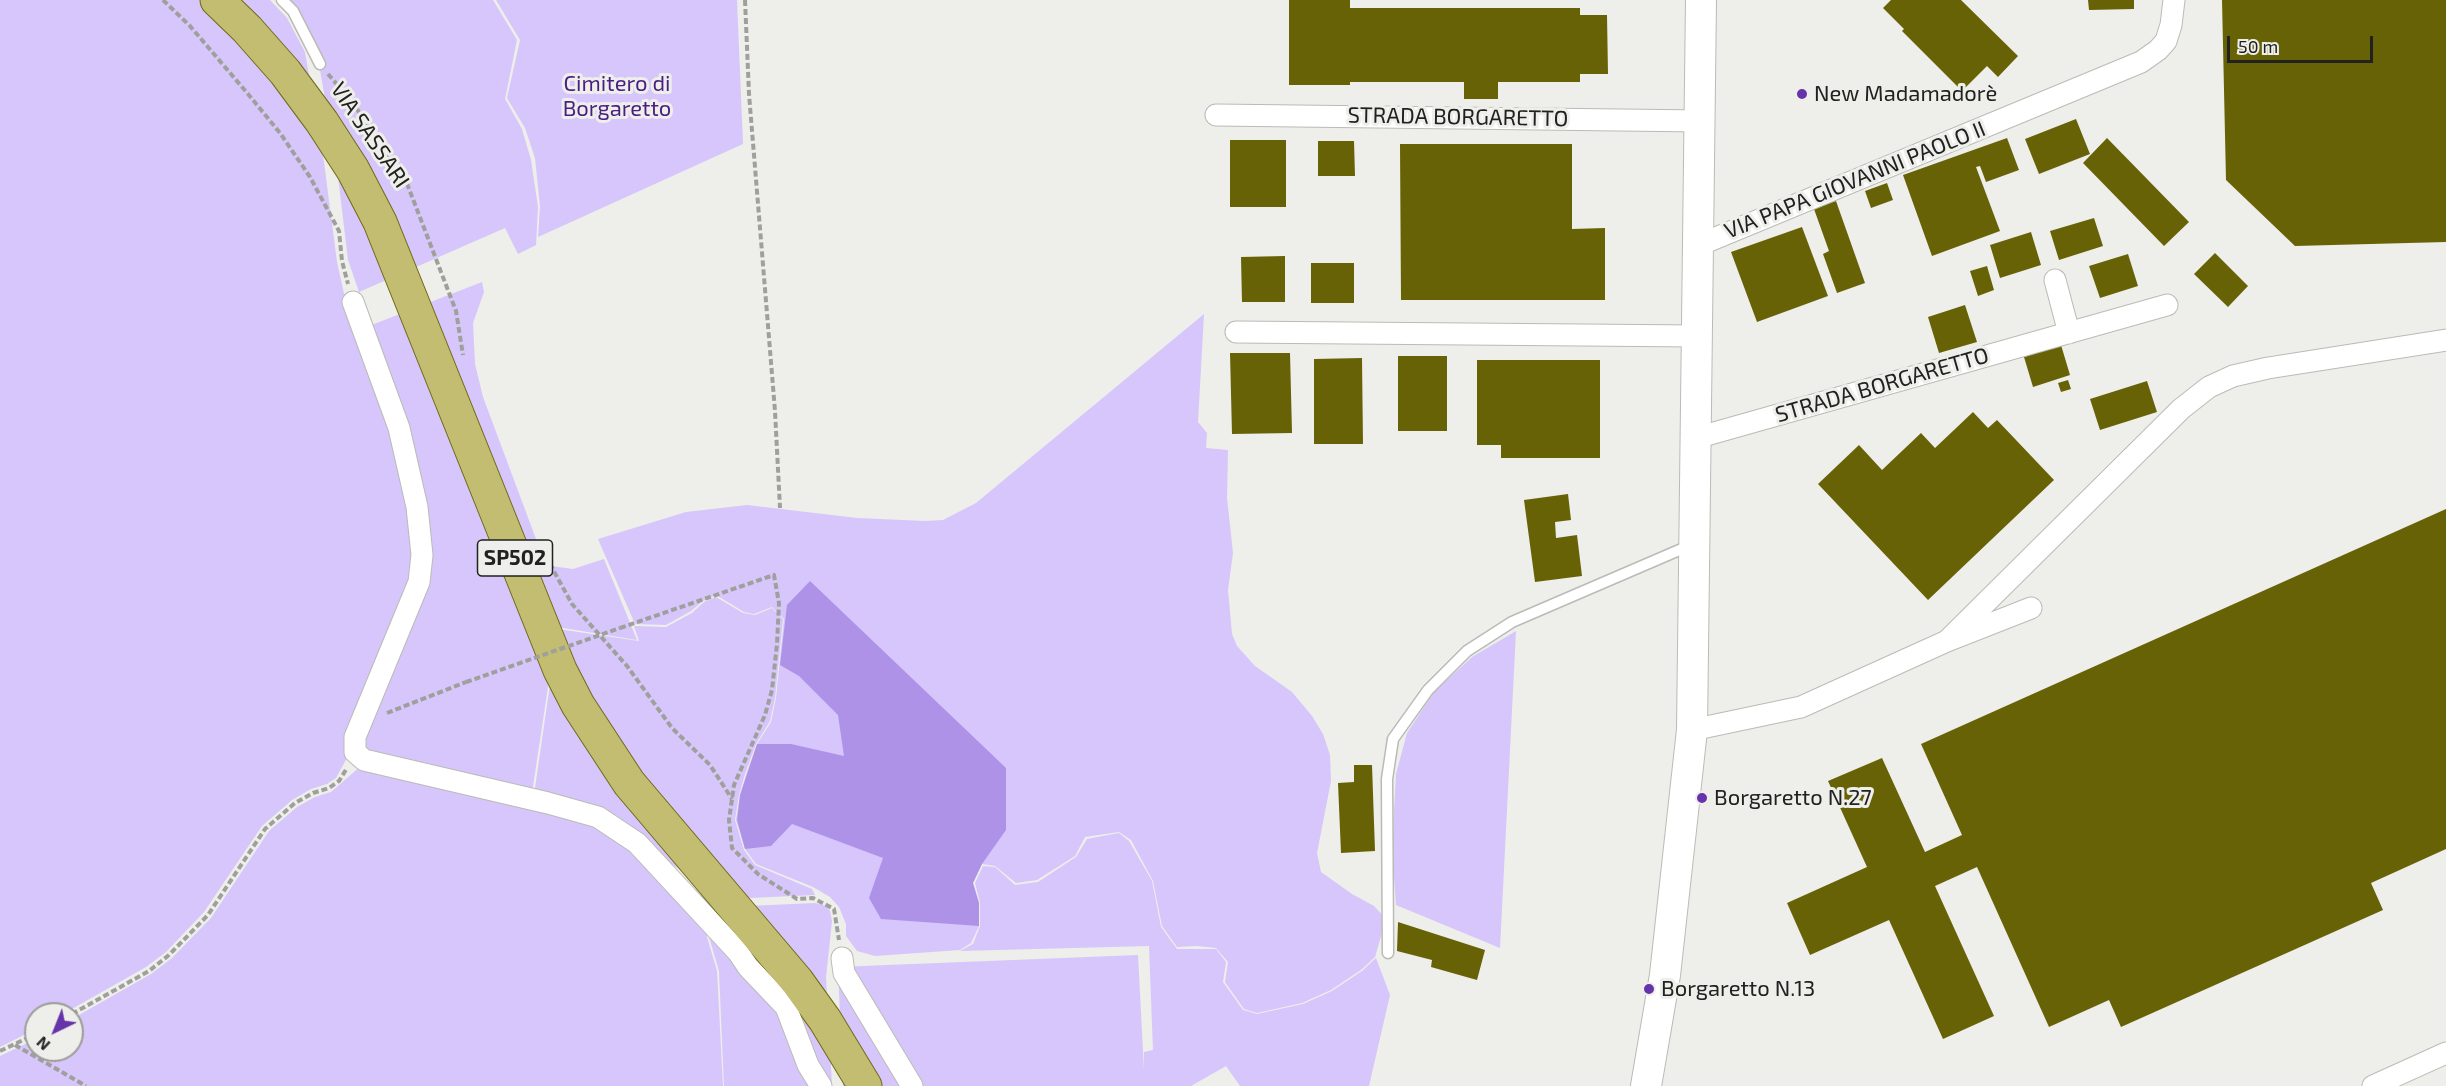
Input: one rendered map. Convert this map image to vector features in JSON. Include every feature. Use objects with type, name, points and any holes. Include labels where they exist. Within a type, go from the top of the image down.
[{"type":"main road","name":"SP502","points":[[216,0],[285,72],[322,122],[353,170],[380,222],[555,659],[578,705],[629,783],[797,981],[825,1020],[865,1086]]},
{"type":"street","points":[[1646,1086],[1665,975],[1692,730],[1701,0]]},
{"type":"street","name":"VIA PAPA GIOVANNI PAOLO II","points":[[1699,245],[2141,62],[2166,41],[2171,26],[2174,0]]},
{"type":"street","name":"STRADA BORGARETTO","points":[[1216,115],[1701,121]]},
{"type":"street","points":[[2055,280],[2069,333]]},
{"type":"street","points":[[353,302],[399,428],[417,507],[422,555],[419,582],[355,737],[355,752],[364,760],[549,803],[598,817],[637,843],[786,1007],[808,1065],[821,1086]]},
{"type":"street","name":"STRADA BORGARETTO","points":[[1696,438],[2167,305]]},
{"type":"street","points":[[1236,332],[1697,336]]},
{"type":"street","points":[[1947,641],[2181,409],[2209,387],[2233,376],[2268,368],[2446,340]]},
{"type":"street","points":[[1692,730],[1801,707],[1947,641],[2031,608]]},
{"type":"street","points":[[842,958],[844,974],[912,1086]]},
{"type":"street","points":[[2373,1086],[2446,1053]]},
{"type":"lane","name":"VIA SASSARI","points":[[282,0],[292,11],[320,64]]},
{"type":"lane","points":[[1388,953],[1387,779],[1394,739],[1428,690],[1467,651],[1512,622],[1694,543]]},
{"type":"path","points":[[163,0],[190,26],[254,101],[280,133],[310,177],[339,231],[342,261],[353,302]]},
{"type":"path","points":[[745,0],[749,94],[775,411],[780,508]]},
{"type":"path","name":"VIA SASSARI","points":[[320,64],[352,102],[406,182],[456,311],[465,360]]},
{"type":"path","points":[[538,542],[572,604],[627,666],[672,728],[710,765],[732,799]]},
{"type":"path","points":[[361,723],[466,682],[774,575],[778,603],[777,644],[772,690],[753,745],[741,766],[732,799],[729,820],[732,848],[758,874],[797,899],[813,898],[834,909],[842,958]]},
{"type":"path","points":[[84,1007],[149,971],[169,955],[208,915],[266,829],[295,803],[339,781],[355,752]]},
{"type":"path","points":[[0,1052],[24,1040]]},
{"type":"path","points":[[15,1045],[86,1086]]},
{"type":"green space","points":[[0,0],[270,0],[287,18],[305,52],[324,162],[337,262],[346,303],[366,351],[411,508],[413,581],[349,754],[336,778],[292,800],[262,826],[204,912],[166,952],[146,967],[84,1002],[24,1002],[24,1035],[0,1047]]},
{"type":"green space","points":[[286,0],[493,0],[517,40],[505,99],[522,129],[531,160],[538,207],[536,245],[518,254],[505,228],[359,292],[348,260],[336,160],[316,48]]},
{"type":"green space","name":"Cimitero di Borgaretto","points":[[496,0],[737,0],[743,144],[538,237],[540,206],[535,158],[525,128],[507,98],[520,40]]},
{"type":"green space","points":[[482,282],[484,292],[473,323],[475,364],[483,397],[542,555],[551,566],[573,569],[604,559],[637,640],[557,627],[532,793],[367,754],[361,738],[424,584],[369,326]]},
{"type":"green space","points":[[1204,314],[1198,422],[1207,433],[1206,448],[1228,450],[1227,498],[1233,553],[1228,590],[1232,634],[1237,646],[1255,666],[1292,692],[1312,716],[1323,734],[1330,755],[1331,781],[1317,853],[1321,872],[1374,906],[1386,919],[1375,957],[1361,970],[1331,990],[1302,1003],[1257,1013],[1244,1009],[1225,982],[1228,962],[1216,948],[1177,947],[1162,926],[1153,881],[1131,840],[1119,832],[1085,837],[1075,856],[1037,880],[1016,883],[995,866],[982,864],[973,883],[979,903],[979,926],[971,943],[960,950],[875,956],[857,951],[846,936],[846,924],[839,907],[830,897],[813,887],[756,864],[745,849],[736,820],[740,795],[757,744],[771,722],[776,698],[784,619],[772,607],[754,614],[744,612],[716,595],[666,625],[635,624],[598,539],[686,512],[747,505],[857,518],[943,520],[976,503]]},
{"type":"green space","points":[[716,597],[743,613],[755,615],[772,608],[783,619],[775,698],[770,721],[756,744],[745,774],[735,820],[744,850],[755,865],[812,889],[815,895],[727,899],[716,895],[620,828],[534,795],[558,629],[639,641],[634,626],[666,627],[692,613],[704,602]]},
{"type":"green space","points":[[1516,631],[1500,948],[1396,905],[1392,850],[1396,774],[1407,733],[1434,692],[1472,657]]},
{"type":"green space","points":[[362,765],[547,808],[615,835],[711,902],[707,937],[717,971],[723,1086],[0,1086],[0,1056],[24,1045],[24,1062],[84,1062],[84,1012],[151,974],[172,958],[211,918],[269,831],[297,807],[315,797],[331,792]]},
{"type":"green space","points":[[1119,833],[1129,841],[1152,881],[1161,927],[1177,949],[1216,949],[1226,962],[1223,982],[1243,1010],[1257,1014],[1303,1004],[1332,991],[1362,971],[1376,958],[1390,995],[1369,1086],[1240,1086],[1226,1066],[1191,1086],[843,1086],[838,967],[1138,955],[1144,1070],[1144,1052],[1153,1050],[1149,946],[960,951],[973,944],[980,926],[980,903],[975,883],[983,866],[995,867],[1015,885],[1038,882],[1076,857],[1087,839]]},
{"type":"green space","points":[[712,903],[726,907],[815,903],[826,906],[830,911],[832,921],[826,977],[832,1086],[724,1086],[719,971],[709,937]]},
{"type":"shaded area","points":[[810,581],[1006,768],[1006,830],[982,864],[973,883],[979,903],[979,926],[881,919],[869,898],[883,858],[792,824],[771,846],[745,849],[737,820],[740,795],[757,744],[791,744],[844,756],[838,715],[799,676],[780,665],[787,605]]},
{"type":"building","points":[[1289,0],[1350,0],[1350,8],[1580,8],[1580,15],[1607,15],[1608,74],[1580,74],[1580,82],[1498,82],[1498,99],[1464,99],[1464,82],[1350,82],[1350,85],[1289,85]]},
{"type":"building","points":[[1891,0],[1961,0],[2018,56],[1998,77],[1987,66],[1962,91],[1902,31],[1904,29],[1883,8]]},
{"type":"building","points":[[2088,0],[2134,0],[2134,9],[2089,10]]},
{"type":"building","points":[[2222,0],[2446,0],[2446,242],[2295,246],[2226,180]]},
{"type":"building","points":[[2076,119],[2090,154],[2039,174],[2025,139]]},
{"type":"building","points":[[2007,138],[2019,170],[1986,182],[1980,166],[1976,167],[2000,231],[1932,256],[1903,175]]},
{"type":"building","points":[[2107,138],[2189,222],[2164,246],[2083,163]]},
{"type":"building","points":[[1230,140],[1286,140],[1286,207],[1230,207]]},
{"type":"building","points":[[1318,141],[1354,141],[1355,176],[1318,176]]},
{"type":"building","points":[[1400,144],[1572,144],[1572,229],[1605,228],[1605,300],[1401,300]]},
{"type":"building","points":[[1887,183],[1893,200],[1871,208],[1865,191]]},
{"type":"building","points":[[1836,201],[1865,283],[1837,293],[1823,254],[1829,251],[1814,209]]},
{"type":"building","points":[[2094,218],[2103,246],[2059,260],[2050,231]]},
{"type":"building","points":[[1802,227],[1828,296],[1757,322],[1731,252]]},
{"type":"building","points":[[2031,232],[2041,265],[2000,278],[1990,245]]},
{"type":"building","points":[[2215,253],[2248,286],[2228,307],[2194,274]]},
{"type":"building","points":[[2128,254],[2138,286],[2100,298],[2089,266]]},
{"type":"building","points":[[1285,256],[1285,302],[1242,302],[1241,257]]},
{"type":"building","points":[[1311,263],[1354,263],[1354,303],[1311,303]]},
{"type":"building","points":[[1987,266],[1994,290],[1978,296],[1970,271]]},
{"type":"building","points":[[1965,305],[1977,342],[1939,353],[1928,317]]},
{"type":"building","points":[[2061,345],[2070,375],[2033,387],[2024,357]]},
{"type":"building","points":[[1230,353],[1290,353],[1292,433],[1232,434]]},
{"type":"building","points":[[1398,356],[1447,356],[1447,431],[1398,431]]},
{"type":"building","points":[[1362,358],[1363,444],[1314,444],[1314,359]]},
{"type":"building","points":[[1477,360],[1600,360],[1600,458],[1501,458],[1501,445],[1477,445]]},
{"type":"building","points":[[2068,380],[2071,389],[2061,392],[2058,383]]},
{"type":"building","points":[[2147,381],[2157,412],[2100,430],[2090,399]]},
{"type":"building","points":[[1973,412],[1988,428],[1997,420],[2054,480],[1928,600],[1818,484],[1859,445],[1882,470],[1921,433],[1935,448]]},
{"type":"building","points":[[1568,494],[1571,520],[1555,522],[1556,538],[1577,535],[1582,576],[1535,582],[1524,500]]},
{"type":"building","points":[[2446,509],[2446,849],[2371,883],[2383,910],[2121,1027],[2109,1000],[2049,1027],[1977,867],[1935,886],[1994,1016],[1943,1039],[1889,920],[1810,955],[1787,903],[1867,867],[1828,781],[1882,758],[1925,852],[1962,835],[1921,744]]},
{"type":"building","points":[[1354,765],[1372,765],[1375,851],[1341,853],[1338,783],[1354,782]]},
{"type":"building","points":[[1398,922],[1485,950],[1477,980],[1431,967],[1432,960],[1397,951]]},
{"type":"place","name":"New Madamadorè","points":[[1802,94]]},
{"type":"place","name":"Borgaretto N.27","points":[[1702,798]]},
{"type":"place","name":"Borgaretto N.13","points":[[1649,989]]}]
